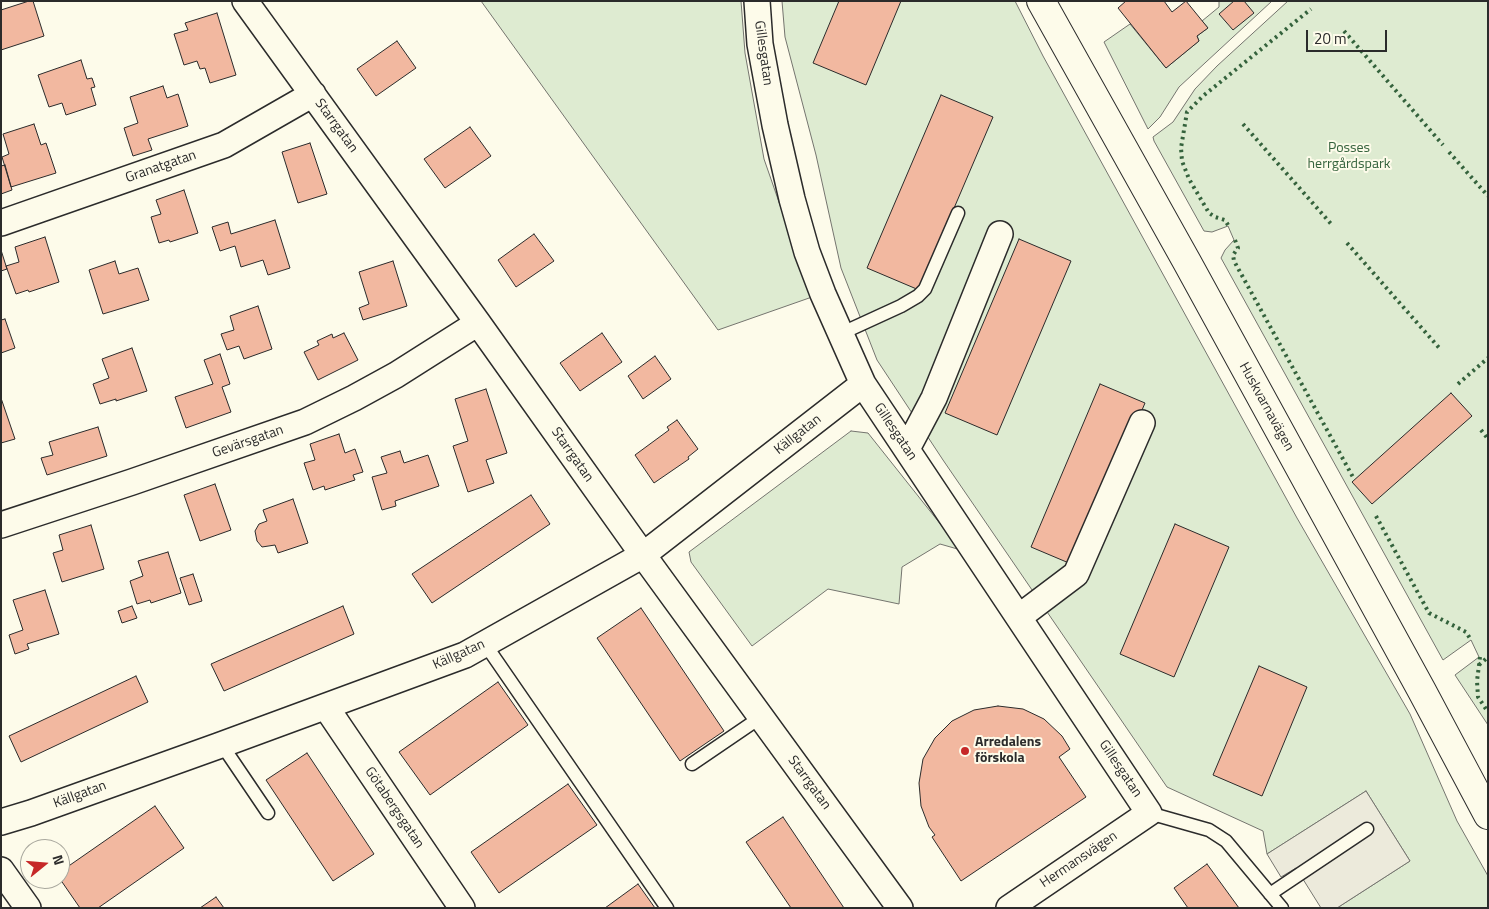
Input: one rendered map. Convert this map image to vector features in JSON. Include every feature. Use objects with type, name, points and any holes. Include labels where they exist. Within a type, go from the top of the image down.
[{"type":"street","name":"Starrgatan","points":[[245,1],[478,322],[643,555],[900,908]]},
{"type":"street","name":"Gillesgatan","points":[[757,1],[760,44],[792,199],[807,252],[822,294],[863,384],[1150,813]]},
{"type":"street","name":"Huskvarnavägen","points":[[1041,1],[1187,262],[1488,815]]},
{"type":"street","name":"Granatgatan","points":[[1,223],[224,145],[313,94]]},
{"type":"street","points":[[907,449],[934,398],[1000,234]]},
{"type":"street","name":"Gevärsgatan","points":[[1,525],[305,422],[396,375],[478,322]]},
{"type":"street","name":"Källgatan","points":[[1,822],[222,745],[466,655],[643,555],[863,384]]},
{"type":"street","points":[[1019,617],[1076,574],[1142,423]]},
{"type":"street","name":"Götabergsgatan","points":[[326,707],[462,908]]},
{"type":"street","name":"Hermansvägen","points":[[1009,908],[1150,813]]},
{"type":"street","points":[[1,870],[28,908]]},
{"type":"lane","points":[[840,334],[901,306],[926,289],[958,213]]},
{"type":"lane","points":[[485,644],[667,908]]},
{"type":"lane","points":[[692,764],[761,717]]},
{"type":"lane","points":[[222,745],[268,813]]},
{"type":"lane","points":[[1150,813],[1209,830],[1226,840],[1282,908]]},
{"type":"lane","points":[[1270,894],[1367,829]]},
{"type":"green space","points":[[481,1],[741,1],[745,53],[764,159],[812,297],[718,330]]},
{"type":"green space","points":[[782,1],[1015,1],[1043,56],[1297,518],[1410,714],[1457,821],[1488,876],[1488,908],[1337,908],[1410,861],[1366,791],[1267,854],[1263,831],[1167,787],[943,460],[877,360],[841,268],[816,155],[785,37]]},
{"type":"green space","points":[[1219,1],[1272,1],[1179,87],[1160,117],[1148,129],[1104,42],[1130,24],[1166,68],[1199,41],[1197,36],[1208,28],[1202,21],[1219,7]]},
{"type":"green space","name":"Posses herrgårdspark","points":[[1288,1],[1488,1],[1488,725],[1455,675],[1479,657],[1471,640],[1443,660],[1221,258],[1234,240],[1228,226],[1212,232],[1204,231],[1154,141],[1153,137],[1173,122],[1195,89],[1217,66]]},
{"type":"green space","points":[[851,431],[868,433],[961,550],[940,544],[902,567],[899,604],[828,589],[752,646],[691,562],[689,552]]},
{"type":"shaded area","points":[[1366,791],[1410,861],[1337,908],[1321,908],[1296,868],[1281,877],[1267,854]]},
{"type":"building","points":[[33,1],[44,36],[1,50],[1,10]]},
{"type":"building","points":[[839,1],[901,1],[866,85],[813,63]]},
{"type":"building","points":[[1126,1],[1164,1],[1172,12],[1186,1],[1208,28],[1197,36],[1199,41],[1166,68],[1118,8]]},
{"type":"building","points":[[1234,1],[1244,1],[1254,13],[1233,30],[1219,14]]},
{"type":"building","points":[[217,13],[236,75],[210,83],[205,68],[200,69],[197,61],[184,65],[174,34],[188,30],[185,23]]},
{"type":"building","points":[[397,41],[416,68],[376,96],[357,69]]},
{"type":"building","points":[[81,60],[87,79],[92,78],[95,87],[91,88],[96,105],[66,115],[62,103],[49,107],[38,75]]},
{"type":"building","points":[[163,86],[167,98],[178,94],[188,126],[148,139],[152,150],[133,156],[124,128],[138,123],[130,97]]},
{"type":"building","points":[[941,95],[993,117],[919,290],[867,268]]},
{"type":"building","points":[[34,124],[41,145],[46,143],[56,173],[11,187],[2,157],[9,154],[3,134]]},
{"type":"building","points":[[470,127],[491,156],[445,188],[424,159]]},
{"type":"building","points":[[310,143],[327,194],[298,203],[282,152]]},
{"type":"building","points":[[5,165],[12,190],[1,194],[1,166]]},
{"type":"building","points":[[184,190],[198,233],[170,242],[169,240],[159,243],[151,217],[161,214],[156,200]]},
{"type":"building","points":[[275,220],[290,268],[268,275],[263,260],[241,267],[235,246],[220,251],[212,227],[228,222],[231,234]]},
{"type":"building","points":[[534,234],[554,261],[516,287],[498,260]]},
{"type":"building","points":[[45,237],[59,282],[29,292],[28,290],[16,294],[6,266],[19,262],[15,247]]},
{"type":"building","points":[[1019,239],[1071,261],[997,435],[945,413]]},
{"type":"building","points":[[1,250],[7,269],[1,271]]},
{"type":"building","points":[[115,261],[119,274],[138,268],[149,300],[103,314],[89,270]]},
{"type":"building","points":[[393,261],[407,306],[363,320],[359,308],[369,304],[359,272]]},
{"type":"building","points":[[258,306],[272,349],[244,359],[239,346],[227,350],[221,334],[234,330],[230,316]]},
{"type":"building","points":[[5,319],[15,348],[1,353],[1,320]]},
{"type":"building","points":[[344,333],[358,360],[318,380],[304,352],[319,345],[317,341],[332,334],[333,338]]},
{"type":"building","points":[[602,333],[622,362],[580,391],[560,363]]},
{"type":"building","points":[[132,348],[147,391],[100,404],[93,384],[109,378],[102,359]]},
{"type":"building","points":[[220,354],[230,384],[222,387],[231,412],[186,428],[175,397],[213,384],[204,360]]},
{"type":"building","points":[[655,356],[671,379],[643,399],[628,376]]},
{"type":"building","points":[[1100,384],[1145,403],[1076,566],[1031,547]]},
{"type":"building","points":[[486,389],[507,453],[486,460],[494,483],[468,492],[453,446],[468,441],[455,399]]},
{"type":"building","points":[[1451,393],[1472,416],[1372,504],[1352,482]]},
{"type":"building","points":[[1,398],[15,439],[1,443]]},
{"type":"building","points":[[677,420],[698,449],[688,457],[689,459],[654,483],[635,455],[669,430],[667,427]]},
{"type":"building","points":[[98,427],[107,456],[47,475],[41,458],[53,455],[49,442]]},
{"type":"building","points":[[339,434],[345,453],[355,449],[363,472],[353,475],[355,480],[325,490],[324,486],[313,490],[304,463],[315,460],[310,444]]},
{"type":"building","points":[[400,451],[404,463],[428,455],[439,486],[395,501],[396,506],[382,510],[372,477],[387,473],[381,457]]},
{"type":"building","points":[[215,484],[231,530],[200,541],[184,495]]},
{"type":"building","points":[[531,495],[550,524],[432,603],[412,574]]},
{"type":"building","points":[[293,499],[308,543],[278,553],[275,545],[262,547],[257,541],[255,531],[259,524],[267,521],[263,510]]},
{"type":"building","points":[[1175,524],[1229,547],[1174,677],[1120,654]]},
{"type":"building","points":[[91,525],[104,569],[62,582],[53,553],[63,550],[59,535]]},
{"type":"building","points":[[168,552],[181,593],[151,603],[150,600],[137,604],[130,581],[143,576],[138,561]]},
{"type":"building","points":[[193,574],[202,601],[189,605],[180,578]]},
{"type":"building","points":[[45,590],[59,634],[27,644],[29,649],[15,654],[9,635],[23,630],[13,600]]},
{"type":"building","points":[[132,606],[137,618],[122,623],[118,611]]},
{"type":"building","points":[[343,606],[354,634],[224,691],[211,664]]},
{"type":"building","points":[[641,608],[724,731],[680,761],[597,638]]},
{"type":"building","points":[[1259,666],[1307,687],[1262,796],[1213,775]]},
{"type":"building","points":[[136,676],[148,702],[21,762],[9,736]]},
{"type":"building","points":[[498,682],[528,725],[430,795],[399,752]]},
{"type":"building","points":[[998,706],[1023,709],[1044,719],[1062,736],[1070,749],[1059,757],[1086,797],[961,881],[932,837],[935,835],[929,827],[921,806],[919,783],[923,759],[935,738],[952,721],[974,710]]},
{"type":"building","points":[[307,753],[374,854],[333,881],[266,780]]},
{"type":"building","points":[[568,784],[597,825],[499,893],[471,852]]},
{"type":"building","points":[[155,806],[184,848],[98,908],[80,908],[67,889],[70,889],[70,865]]},
{"type":"building","points":[[783,817],[844,908],[791,908],[746,842]]},
{"type":"building","points":[[1207,864],[1239,908],[1188,908],[1174,888]]},
{"type":"building","points":[[638,884],[655,908],[605,908]]},
{"type":"building","points":[[216,897],[224,908],[200,908]]},
{"type":"hedge","points":[[1228,225],[1225,220],[1209,213],[1189,179],[1182,161],[1181,148],[1187,112],[1203,96],[1311,9]]},
{"type":"hedge","points":[[1344,31],[1443,145]]},
{"type":"hedge","points":[[1243,124],[1332,225]]},
{"type":"hedge","points":[[1449,152],[1488,196]]},
{"type":"hedge","points":[[1235,240],[1238,248],[1233,255],[1234,261],[1354,479]]},
{"type":"hedge","points":[[1347,243],[1441,350]]},
{"type":"hedge","points":[[1458,384],[1488,358]]},
{"type":"hedge","points":[[1481,430],[1488,439]]},
{"type":"hedge","points":[[1376,516],[1429,613],[1466,632],[1471,640]]},
{"type":"hedge","points":[[1480,657],[1477,681],[1478,697],[1488,712]]},
{"type":"hedge","points":[[1479,665],[1488,657]]},
{"type":"place","name":"Arredalens förskola","points":[[965,751]]}]
